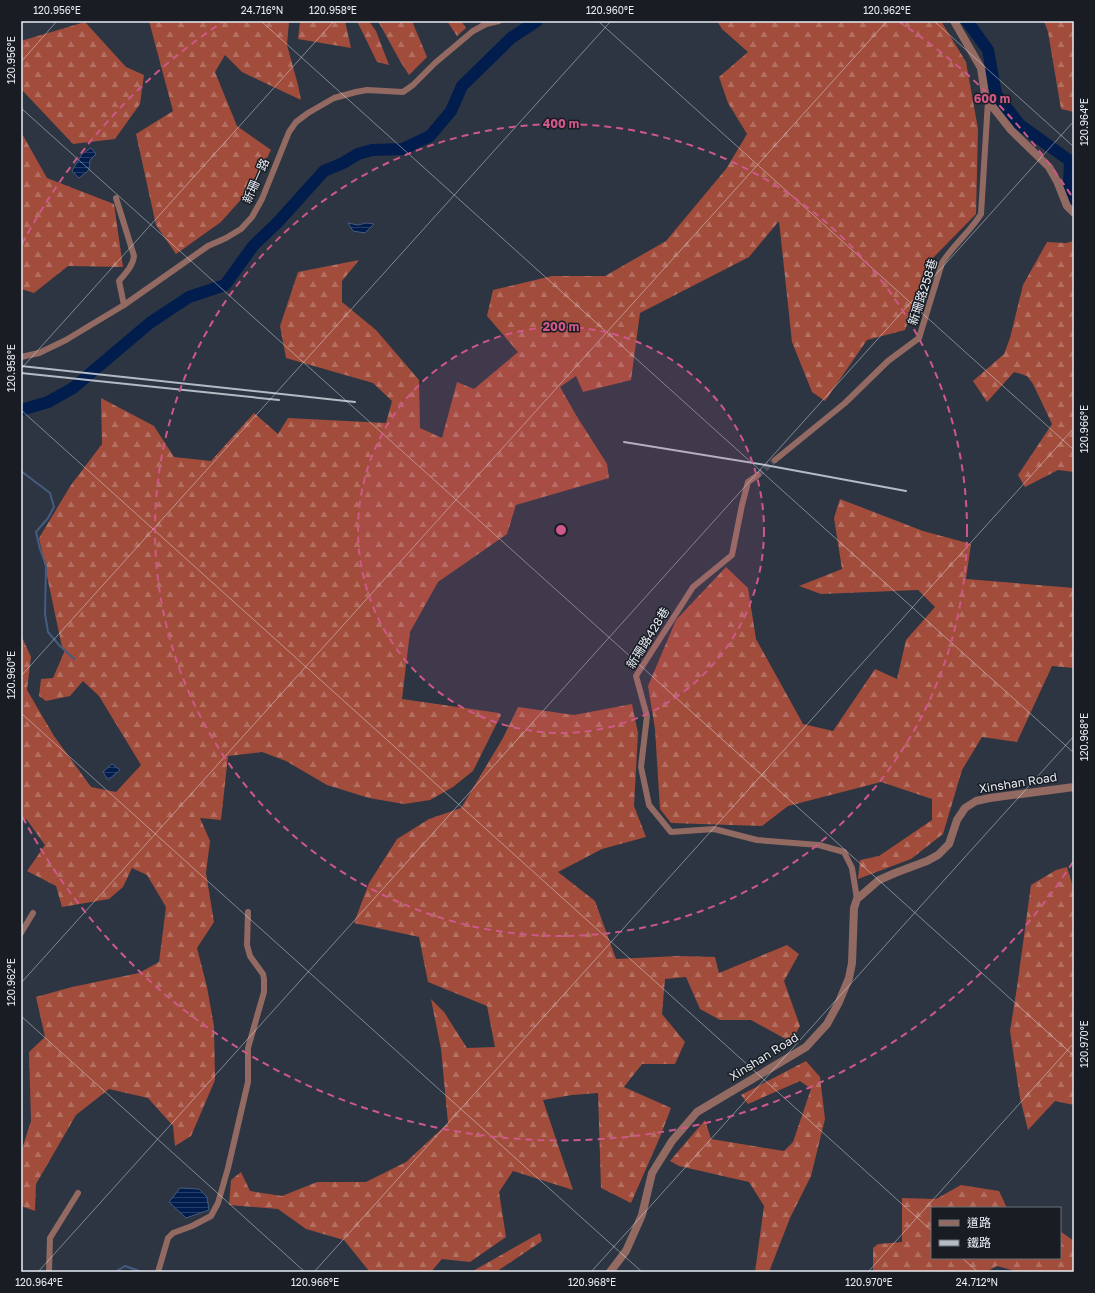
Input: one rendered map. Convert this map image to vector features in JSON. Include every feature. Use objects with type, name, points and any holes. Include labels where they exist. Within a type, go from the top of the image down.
[{"type":"street","name":"新珊一路","points":[[21,357],[39,353],[66,340],[124,305],[208,246],[241,229],[252,217],[262,199],[289,132],[296,122],[308,113],[334,98],[356,92],[367,90],[403,92],[413,85],[435,63],[473,31],[486,24],[499,21]]},
{"type":"street","points":[[954,21],[981,68],[988,101],[1011,130],[1048,167],[1057,181],[1067,206],[1074,213]]},
{"type":"street","name":"新珊路258巷","points":[[775,460],[845,403],[888,361],[920,338],[942,263],[949,252],[975,223],[981,214],[988,101]]},
{"type":"street","points":[[116,198],[134,256],[134,261],[119,281],[124,305]]},
{"type":"street","name":"新珊路428巷","points":[[758,475],[748,482],[732,555],[694,587],[636,676],[647,716],[641,767],[649,805],[671,832],[714,829],[757,840],[819,845],[844,852],[852,868],[857,899]]},
{"type":"street","name":"Xinshan Road","points":[[610,1272],[626,1251],[642,1215],[652,1173],[672,1141],[697,1112],[806,1047],[827,1024],[839,1002],[849,978],[852,963],[854,908],[857,899],[879,880],[938,855],[949,844],[957,820],[965,808],[976,801],[1074,787]]},
{"type":"street","points":[[159,1270],[168,1238],[173,1232],[192,1226],[211,1216],[218,1203],[228,1168],[248,1082],[248,1048],[264,992],[263,974],[250,956],[247,945],[248,912]]},
{"type":"street","points":[[21,933],[33,913]]},
{"type":"street","points":[[49,1272],[50,1238],[78,1193]]},
{"type":"green space","points":[[149,21],[289,21],[287,45],[301,100],[242,72],[225,55],[215,72],[237,126],[271,150],[253,186],[221,222],[176,254],[156,225],[136,134],[173,111]]},
{"type":"green space","points":[[300,21],[345,21],[351,48],[298,39]]},
{"type":"green space","points":[[357,21],[369,21],[376,31],[389,65],[377,62]]},
{"type":"green space","points":[[378,21],[412,21],[427,57],[409,75],[400,61]]},
{"type":"green space","points":[[447,21],[461,21],[466,28],[457,36]]},
{"type":"green space","points":[[717,21],[941,21],[966,62],[978,129],[976,214],[933,258],[905,330],[867,340],[825,401],[812,392],[792,342],[779,221],[749,257],[640,313],[631,380],[583,392],[576,376],[560,387],[607,464],[609,478],[516,505],[507,534],[438,582],[410,632],[402,699],[499,713],[501,715],[473,771],[453,787],[430,800],[404,804],[369,798],[327,785],[286,761],[262,752],[228,756],[221,820],[200,818],[210,841],[206,873],[214,922],[197,948],[207,987],[214,1026],[215,1080],[191,1136],[175,1146],[173,1126],[148,1098],[109,1089],[76,1115],[36,1184],[35,1211],[21,1206],[21,1152],[31,1121],[29,1052],[45,1037],[36,997],[72,987],[139,973],[159,962],[166,907],[147,875],[132,868],[123,887],[109,899],[62,907],[56,886],[27,871],[45,845],[27,820],[21,817],[21,635],[31,657],[27,690],[54,736],[91,787],[116,792],[141,765],[99,696],[83,681],[70,696],[46,701],[39,696],[41,679],[53,678],[65,650],[62,647],[39,538],[71,485],[102,444],[101,398],[154,426],[174,457],[211,461],[254,413],[278,434],[288,418],[386,423],[392,401],[373,383],[286,358],[280,326],[298,272],[359,260],[342,281],[342,302],[376,330],[419,380],[420,428],[442,438],[457,382],[474,389],[518,352],[487,316],[493,290],[552,276],[605,276],[666,241],[726,169],[747,134],[728,103],[719,77],[748,52],[722,29]]},
{"type":"green space","points":[[1044,21],[1074,21],[1074,112],[1061,109],[1048,32]]},
{"type":"green space","points":[[85,22],[126,67],[144,75],[140,104],[115,139],[73,144],[21,89],[21,41]]},
{"type":"green space","points":[[21,132],[47,178],[114,204],[123,267],[68,266],[34,293],[21,289]]},
{"type":"green space","points":[[1074,241],[1074,472],[1058,470],[1025,487],[1018,475],[1052,424],[1033,384],[1027,376],[1014,372],[987,402],[973,381],[1004,354],[1010,338],[1023,285],[1047,242],[1066,243]]},
{"type":"green space","points":[[840,499],[923,531],[971,544],[966,579],[1074,588],[1074,668],[1052,666],[1017,742],[982,737],[962,770],[943,834],[911,859],[858,879],[860,860],[879,856],[932,820],[932,799],[881,782],[788,806],[762,826],[671,823],[660,809],[655,729],[648,686],[676,620],[726,567],[748,588],[756,639],[803,724],[833,731],[875,669],[897,679],[906,640],[935,607],[918,590],[821,594],[799,586],[842,569],[834,518]]},
{"type":"green space","points":[[632,704],[638,733],[634,806],[646,837],[602,849],[558,872],[595,901],[616,959],[678,956],[715,957],[719,973],[787,945],[799,954],[784,981],[800,1026],[791,1042],[751,1020],[720,1020],[700,1009],[686,977],[665,979],[662,1014],[685,1042],[675,1064],[642,1064],[624,1087],[671,1108],[631,1203],[601,1188],[598,1093],[572,1095],[543,1100],[573,1190],[513,1171],[499,1192],[506,1237],[470,1262],[442,1259],[431,1272],[372,1272],[369,1271],[344,1240],[306,1229],[278,1209],[229,1205],[231,1180],[241,1172],[250,1191],[282,1196],[317,1182],[366,1182],[406,1162],[448,1123],[441,1049],[431,999],[444,1012],[467,1048],[495,1047],[487,1006],[428,982],[419,937],[354,923],[369,883],[397,839],[429,819],[461,808],[503,738],[518,707],[574,715]]},
{"type":"green space","points":[[1067,867],[1074,890],[1074,1105],[1055,1101],[1028,1130],[1020,1098],[1010,1031],[1031,885],[1056,870]]},
{"type":"green space","points":[[806,1061],[820,1077],[825,1119],[811,1176],[790,1218],[769,1272],[755,1272],[764,1206],[749,1182],[679,1166],[670,1161],[705,1120],[711,1139],[784,1151],[793,1142],[811,1089],[800,1081],[748,1104],[741,1095]]},
{"type":"green space","points":[[961,1185],[999,1191],[1007,1207],[931,1207],[931,1259],[1061,1259],[1061,1232],[1074,1241],[1074,1272],[1019,1272],[997,1266],[986,1272],[873,1272],[873,1248],[878,1244],[902,1242],[902,1198],[936,1199]]},
{"type":"green space","points":[[540,1233],[542,1241],[496,1272],[471,1272]]},
{"type":"water","points":[[91,148],[96,154],[90,160],[89,170],[79,178],[72,171],[82,154]]},
{"type":"water","points":[[348,223],[358,225],[366,223],[374,224],[365,233],[353,231]]},
{"type":"water","points":[[112,764],[120,770],[108,780],[103,772]]},
{"type":"water","points":[[180,1188],[199,1189],[207,1197],[209,1210],[186,1218],[169,1202]]},
{"type":"waterway","points":[[21,410],[48,402],[73,388],[151,322],[189,297],[225,285],[253,246],[278,222],[324,171],[343,163],[358,154],[372,150],[403,149],[430,136],[451,111],[462,86],[511,38],[537,21]]},
{"type":"waterway","points":[[967,21],[988,50],[996,94],[1019,124],[1070,161],[1069,185],[1074,200]]},
{"type":"waterway","points":[[21,471],[50,493],[54,507],[48,518],[36,532],[46,566],[45,614],[48,632],[74,659]]},
{"type":"waterway","points":[[115,1272],[125,1266],[142,1272]]},
{"type":"tunnel","points":[[758,475],[775,460]]},
{"type":"railway","points":[[21,366],[355,402]]},
{"type":"railway","points":[[21,373],[279,400]]},
{"type":"railway","points":[[624,442],[765,465],[906,491]]}]
